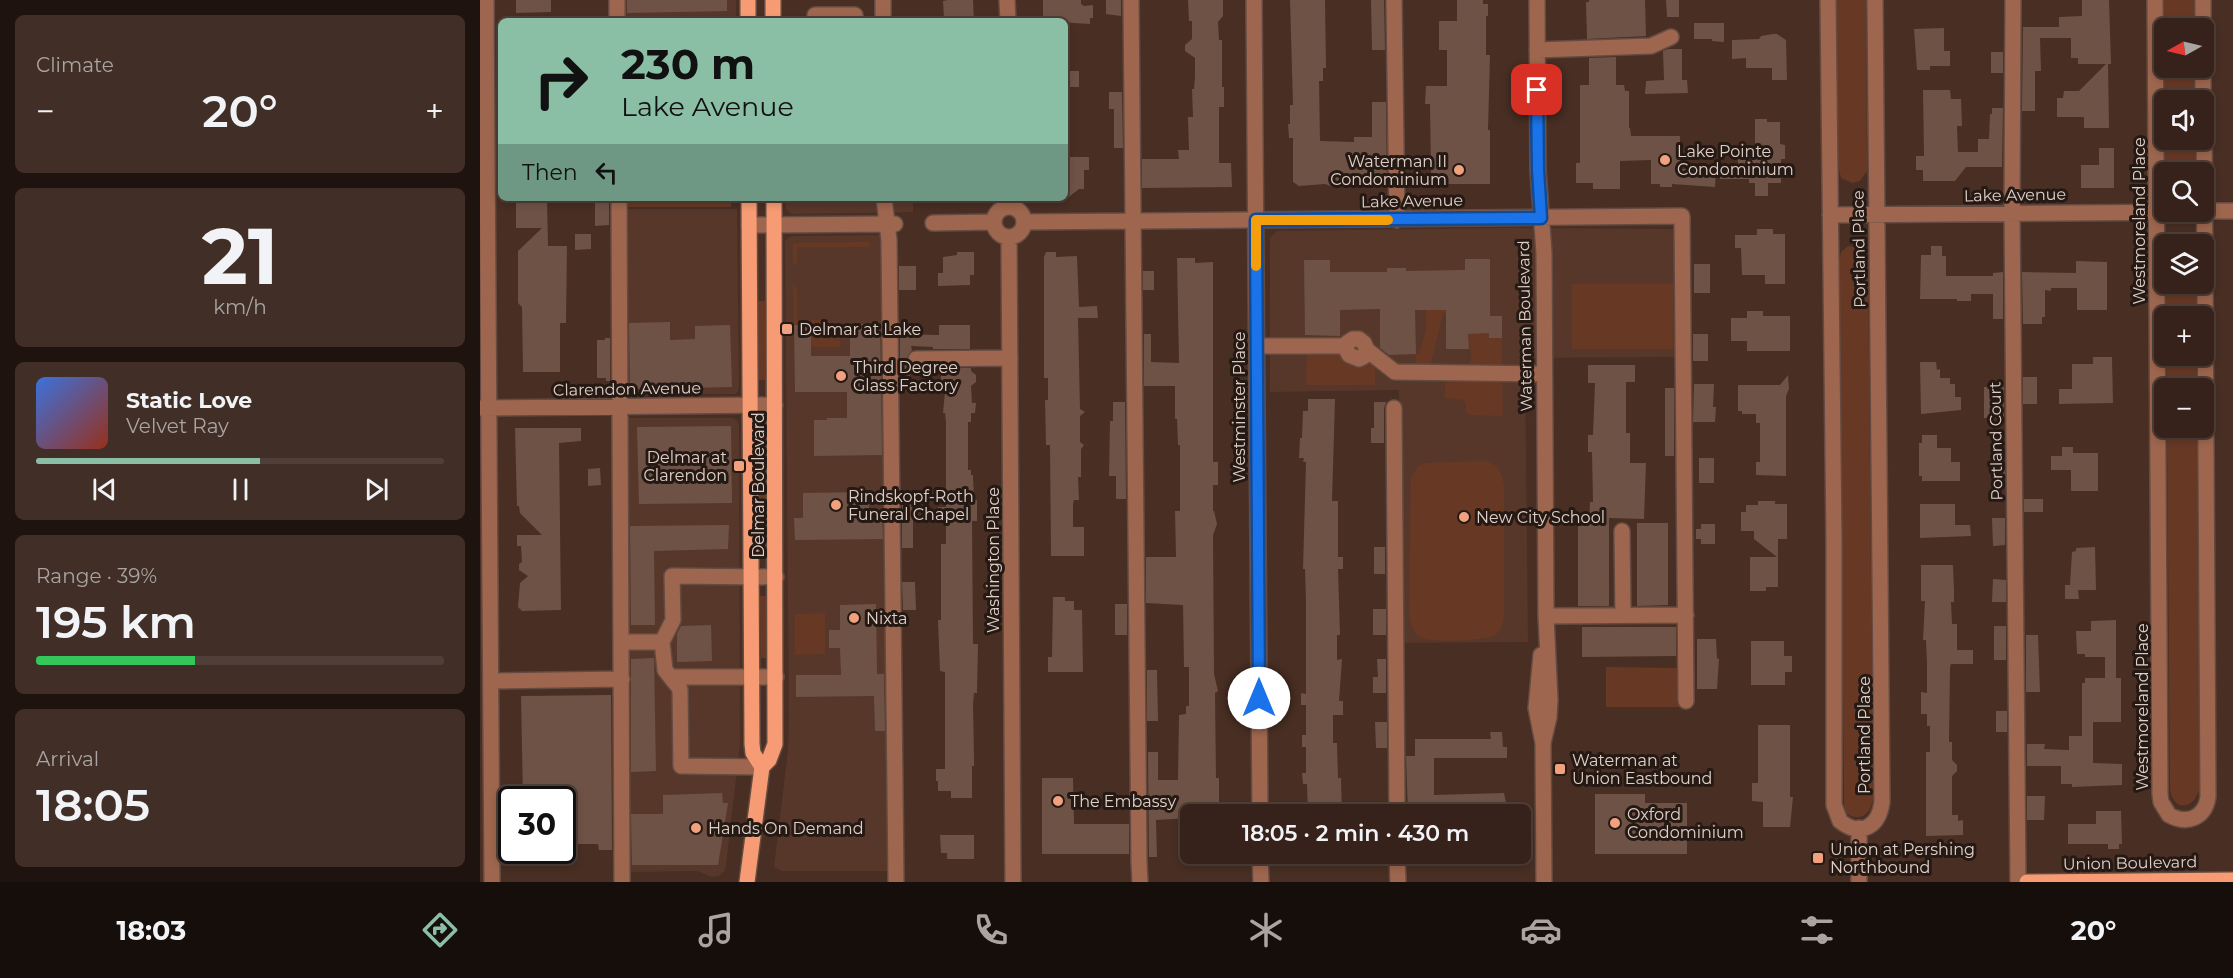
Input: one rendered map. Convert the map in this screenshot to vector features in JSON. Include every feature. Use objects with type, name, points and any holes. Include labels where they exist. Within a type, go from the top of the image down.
[{"type":"main road","points":[[748,0],[748,18]]},
{"type":"main road","points":[[772,0],[773,18]]},
{"type":"main road","name":"Delmar Boulevard","points":[[749,201],[753,753],[762,767]]},
{"type":"main road","name":"Delmar Boulevard","points":[[747,882],[762,767],[769,760],[776,744],[774,201]]},
{"type":"main road","name":"Union Boulevard","points":[[2027,882],[2233,880]]},
{"type":"street","points":[[486,0],[485,408],[491,681],[492,882]]},
{"type":"street","points":[[617,0],[617,18]]},
{"type":"street","points":[[883,0],[883,18]]},
{"type":"street","points":[[1008,0],[1008,18]]},
{"type":"street","points":[[1131,0],[1137,221],[1138,850],[1140,882]]},
{"type":"street","name":"Westminster Place","points":[[1254,0],[1260,804]]},
{"type":"street","points":[[1394,0],[1397,220]]},
{"type":"street","name":"Waterman Boulevard","points":[[1537,0],[1538,177],[1544,253],[1546,616],[1550,709],[1543,743],[1544,882]]},
{"type":"street","name":"Portland Place","points":[[1828,0],[1834,542],[1834,805],[1840,821],[1851,828],[1871,826],[1875,823],[1881,813],[1882,802],[1875,0]]},
{"type":"street","name":"Portland Court","points":[[2013,0],[2012,212],[2018,882]]},
{"type":"street","name":"Westmoreland Place","points":[[2155,0],[2157,162]]},
{"type":"street","points":[[2203,0],[2203,18]]},
{"type":"street","points":[[815,18],[815,15],[855,15],[855,18]]},
{"type":"street","points":[[1537,50],[1651,46],[1671,37]]},
{"type":"street","points":[[619,201],[622,882]]},
{"type":"street","points":[[885,201],[891,224],[896,882]]},
{"type":"street","points":[[1009,202],[1022,213],[1024,222],[1022,231],[1010,237],[1000,235],[994,222],[996,213],[1009,202]]},
{"type":"street","name":"Lake Avenue","points":[[2214,212],[2233,211]]},
{"type":"street","name":"Lake Avenue","points":[[1830,215],[2154,212]]},
{"type":"street","name":"Lake Avenue","points":[[1024,222],[1682,216],[1686,615]]},
{"type":"street","points":[[933,223],[994,222]]},
{"type":"street","name":"Westmoreland Place","points":[[2157,222],[2160,794],[2161,802],[2169,815],[2184,820],[2198,817],[2204,811],[2208,797],[2203,222]]},
{"type":"street","points":[[749,225],[891,224]]},
{"type":"street","name":"Washington Place","points":[[1010,237],[1013,882]]},
{"type":"street","points":[[1257,346],[1347,346],[1353,339],[1359,339],[1367,350],[1395,372],[1544,374]]},
{"type":"street","points":[[916,359],[1010,358]]},
{"type":"street","name":"Clarendon Avenue","points":[[485,408],[775,405]]},
{"type":"street","points":[[1394,408],[1397,804]]},
{"type":"street","points":[[1622,531],[1623,615]]},
{"type":"street","points":[[762,767],[681,766],[680,689],[665,670],[662,642],[673,620],[672,576],[776,577]]},
{"type":"street","points":[[1546,616],[1686,615],[1686,700]]},
{"type":"street","points":[[621,642],[662,642]]},
{"type":"street","points":[[671,677],[776,677]]},
{"type":"street","points":[[491,681],[621,680]]},
{"type":"street","points":[[1859,828],[1859,882]]},
{"type":"street","points":[[1260,864],[1261,882]]},
{"type":"street","points":[[1397,864],[1398,882]]},
{"type":"shaded area","points":[[620,0],[736,0],[736,18],[620,18]]},
{"type":"shaded area","points":[[1836,0],[1866,0],[1867,171],[1860,181],[1852,183],[1841,178],[1838,165]]},
{"type":"shaded area","points":[[2164,0],[2194,0],[2194,18],[2164,18]]},
{"type":"shaded area","points":[[2164,78],[2195,78],[2195,90],[2164,90]]},
{"type":"shaded area","points":[[2165,150],[2195,150],[2195,162],[2165,162]]},
{"type":"shaded area","points":[[624,201],[731,201],[731,207],[624,207]]},
{"type":"shaded area","points":[[785,201],[913,201],[913,212],[791,214],[786,209]]},
{"type":"shaded area","points":[[622,209],[737,209],[739,385],[735,394],[623,394]]},
{"type":"shaded area","name":"New City School","points":[[1506,228],[1678,229],[1678,357],[1525,358],[1528,642],[1402,643],[1399,390],[1270,392],[1270,238],[1277,231]]},
{"type":"shaded area","points":[[885,235],[891,871],[782,871],[774,867],[788,750],[789,721],[785,241],[794,236]]},
{"type":"shaded area","points":[[869,242],[870,247],[797,247],[797,262],[793,265],[793,243]]},
{"type":"shaded area","points":[[1848,246],[1862,248],[1868,261],[1873,799],[1870,809],[1860,817],[1846,813],[1844,804],[1839,261],[1841,252]]},
{"type":"shaded area","points":[[1572,284],[1673,284],[1673,349],[1572,349]]},
{"type":"shaded area","points":[[793,285],[797,288],[797,320],[821,320],[821,324],[841,324],[840,347],[811,347],[811,325],[794,325]]},
{"type":"shaded area","points":[[2166,294],[2196,294],[2196,306],[2166,306]]},
{"type":"shaded area","points":[[758,301],[765,301],[765,380],[758,380]]},
{"type":"shaded area","points":[[1426,310],[1446,310],[1446,313],[1443,313],[1430,367],[1416,363],[1416,354],[1419,354],[1426,329]]},
{"type":"shaded area","points":[[1489,333],[1490,338],[1502,338],[1502,370],[1467,370],[1471,356],[1468,334]]},
{"type":"shaded area","points":[[1307,351],[1351,353],[1368,360],[1375,365],[1375,385],[1306,385]]},
{"type":"shaded area","points":[[2166,366],[2196,366],[2196,378],[2167,378]]},
{"type":"shaded area","points":[[1461,377],[1502,378],[1503,416],[1471,415],[1466,412],[1466,404],[1462,399],[1445,398],[1445,384]]},
{"type":"shaded area","points":[[625,418],[732,418],[737,420],[739,425],[740,744],[726,865],[725,870],[719,876],[711,877],[698,871],[627,872]]},
{"type":"shaded area","points":[[759,433],[766,433],[767,554],[760,554]]},
{"type":"shaded area","points":[[2167,438],[2197,438],[2199,790],[2192,802],[2183,806],[2175,801],[2170,788]]},
{"type":"shaded area","points":[[1482,461],[1498,468],[1504,485],[1504,614],[1502,626],[1495,635],[1480,639],[1446,641],[1427,639],[1418,635],[1414,630],[1409,612],[1411,477],[1418,466],[1424,463]]},
{"type":"shaded area","points":[[760,596],[767,596],[768,658],[761,658]]},
{"type":"shaded area","points":[[825,613],[825,654],[795,655],[795,614]]},
{"type":"shaded area","points":[[1606,667],[1680,668],[1680,707],[1606,707]]},
{"type":"building","points":[[516,0],[551,0],[551,12],[516,13]]},
{"type":"building","points":[[627,0],[727,0],[727,11],[627,13]]},
{"type":"building","points":[[973,0],[974,18],[944,18],[943,1]]},
{"type":"building","points":[[1043,0],[1081,0],[1084,6],[1093,5],[1093,18],[1090,18],[1090,24],[1068,23],[1068,18],[1043,18]]},
{"type":"building","points":[[1106,0],[1121,0],[1121,16],[1106,14]]},
{"type":"building","points":[[1188,0],[1223,0],[1223,16],[1218,22],[1219,40],[1222,40],[1222,87],[1224,87],[1224,107],[1219,107],[1219,163],[1231,163],[1232,187],[1142,188],[1142,159],[1179,159],[1178,150],[1189,150],[1188,117],[1193,117],[1192,89],[1194,89],[1195,58],[1185,51],[1185,45],[1192,39],[1192,21],[1189,21]]},
{"type":"building","points":[[1290,0],[1325,0],[1326,68],[1323,68],[1323,81],[1319,81],[1320,141],[1354,142],[1354,137],[1372,137],[1372,102],[1386,102],[1387,184],[1376,186],[1372,181],[1365,186],[1339,184],[1333,187],[1325,184],[1299,186],[1293,182],[1293,138],[1289,138],[1288,124],[1290,124],[1290,105],[1293,105]]},
{"type":"building","points":[[1371,0],[1384,0],[1385,50],[1372,50]]},
{"type":"building","points":[[1457,0],[1483,0],[1483,4],[1488,4],[1486,55],[1490,55],[1488,130],[1490,130],[1490,184],[1436,184],[1436,174],[1431,174],[1430,104],[1425,104],[1426,86],[1447,86],[1447,50],[1439,50],[1439,21],[1457,21]]},
{"type":"building","points":[[1589,0],[1645,0],[1646,36],[1587,39],[1586,2]]},
{"type":"building","points":[[1666,0],[1679,0],[1679,17],[1667,17]]},
{"type":"building","points":[[2082,0],[2109,0],[2111,64],[2108,64],[2109,128],[2084,128],[2084,117],[2057,117],[2057,98],[2063,98],[2064,91],[2079,91],[2106,64],[2078,64],[2078,58],[2071,58],[2071,38],[2040,38],[2041,71],[2035,71],[2035,111],[2022,111],[2023,27],[2059,27],[2059,17],[2082,16]]},
{"type":"building","points":[[1694,23],[1724,23],[1724,42],[1694,39]]},
{"type":"building","points":[[1944,28],[1944,51],[1950,51],[1950,66],[1930,66],[1930,70],[1917,70],[1914,29]]},
{"type":"building","points":[[1773,34],[1786,40],[1787,80],[1772,80],[1772,68],[1746,68],[1746,58],[1732,59],[1732,40],[1759,39],[1761,36]]},
{"type":"building","points":[[1682,49],[1682,80],[1687,80],[1688,93],[1645,94],[1646,81],[1664,80],[1663,51]]},
{"type":"building","points":[[1991,52],[2003,52],[2003,73],[1991,73]]},
{"type":"building","points":[[1616,57],[1616,85],[1624,85],[1625,91],[1629,91],[1631,136],[1680,136],[1680,169],[1716,169],[1715,187],[1672,184],[1672,187],[1660,187],[1660,184],[1651,184],[1651,160],[1620,161],[1620,189],[1593,189],[1593,183],[1576,183],[1576,163],[1580,163],[1580,85],[1589,85],[1589,58]]},
{"type":"building","points":[[1068,71],[1079,71],[1079,87],[1068,87]]},
{"type":"building","points":[[1923,90],[1950,90],[1951,99],[1961,99],[1962,126],[1957,126],[1958,152],[1978,152],[1978,139],[1989,139],[1992,108],[2003,108],[2002,167],[1966,167],[1955,181],[1923,181],[1923,170],[1916,170],[1916,156],[1924,156]]},
{"type":"building","points":[[1109,92],[1122,92],[1123,148],[1114,148],[1114,109],[1109,109]]},
{"type":"building","points":[[1755,119],[1780,122],[1780,144],[1785,145],[1785,159],[1781,159],[1781,183],[1768,183],[1768,196],[1755,196],[1755,183],[1749,183],[1749,179],[1720,179],[1720,164],[1738,164],[1737,146],[1755,146]]},
{"type":"building","points":[[2099,148],[2114,148],[2114,188],[2081,188],[2081,165],[2099,165]]},
{"type":"building","points":[[1068,157],[1089,157],[1089,170],[1084,170],[1084,189],[1079,189],[1068,198]]},
{"type":"building","points":[[518,201],[547,201],[548,246],[567,246],[566,323],[560,323],[560,372],[523,372],[522,307],[518,303],[518,251],[542,228],[516,228],[516,203]]},
{"type":"building","points":[[595,201],[609,201],[609,225],[595,226]]},
{"type":"building","points":[[1757,229],[1773,229],[1773,234],[1785,234],[1785,284],[1765,284],[1765,275],[1742,275],[1741,248],[1735,248],[1735,235],[1757,235]]},
{"type":"building","points":[[575,234],[591,234],[591,249],[575,250]]},
{"type":"building","points":[[1931,246],[1942,246],[1942,256],[1946,256],[1946,276],[1993,276],[1993,273],[2003,272],[2003,319],[1993,319],[1993,294],[1971,294],[1971,301],[1920,299],[1921,255],[1931,255]]},
{"type":"building","points":[[957,252],[974,252],[974,275],[970,275],[970,285],[938,286],[938,273],[943,273],[943,257],[957,255]]},
{"type":"building","points":[[1046,252],[1056,252],[1056,257],[1077,256],[1079,307],[1097,306],[1098,318],[1078,318],[1080,409],[1085,412],[1080,416],[1080,442],[1084,445],[1081,449],[1081,477],[1078,477],[1079,500],[1074,500],[1073,504],[1073,527],[1084,527],[1084,556],[1051,556],[1050,445],[1046,445],[1045,400],[1048,400],[1048,378],[1044,378],[1044,257]]},
{"type":"building","points":[[1177,258],[1195,258],[1195,263],[1213,262],[1213,462],[1218,462],[1218,485],[1213,485],[1213,511],[1217,524],[1213,535],[1214,674],[1218,691],[1215,693],[1216,778],[1219,778],[1219,804],[1180,804],[1180,819],[1156,820],[1157,857],[1149,857],[1148,752],[1158,752],[1158,780],[1178,780],[1179,715],[1186,714],[1186,706],[1189,706],[1189,667],[1184,667],[1183,605],[1146,603],[1146,557],[1176,557],[1175,511],[1180,511],[1180,445],[1178,445],[1177,419],[1175,419],[1175,386],[1144,386],[1144,334],[1151,334],[1151,362],[1179,363]]},
{"type":"building","points":[[1465,259],[1490,259],[1490,316],[1502,316],[1502,338],[1489,338],[1489,333],[1468,334],[1469,349],[1446,349],[1446,310],[1415,310],[1416,354],[1389,355],[1380,348],[1380,309],[1340,310],[1340,336],[1305,335],[1304,260],[1330,260],[1330,272],[1387,272],[1387,268],[1406,268],[1406,271],[1465,270]]},
{"type":"building","points":[[2076,261],[2107,262],[2107,310],[2077,310],[2077,288],[2051,288],[2051,291],[2045,290],[2045,317],[2042,317],[2042,324],[2023,324],[2022,272],[2076,273]]},
{"type":"building","points":[[1694,264],[1710,264],[1710,293],[1694,293]]},
{"type":"building","points":[[899,266],[916,266],[916,290],[899,290]]},
{"type":"building","points":[[1143,271],[1154,271],[1154,290],[1143,290]]},
{"type":"building","points":[[1747,311],[1763,311],[1763,316],[1790,316],[1790,351],[1747,351],[1747,341],[1731,341],[1731,318],[1747,318]]},
{"type":"building","points":[[670,322],[670,340],[695,339],[695,326],[730,325],[732,387],[630,389],[629,323]]},
{"type":"building","name":"Third Degree Glass Factory","points":[[850,324],[880,324],[882,455],[814,456],[814,420],[847,418],[847,392],[795,392],[794,325],[811,325],[811,356],[850,356]]},
{"type":"building","points":[[939,325],[970,325],[970,349],[933,349],[933,347],[911,346],[912,350],[906,359],[910,367],[910,388],[900,388],[900,334],[939,335]]},
{"type":"building","points":[[1693,334],[1708,334],[1708,361],[1693,361]]},
{"type":"building","points":[[605,338],[610,338],[610,381],[606,381],[606,378],[597,378],[597,340],[605,340]]},
{"type":"building","points":[[2093,357],[2112,357],[2113,403],[2059,404],[2059,389],[2072,389],[2072,364],[2093,364]]},
{"type":"building","points":[[1920,362],[1936,362],[1937,370],[1940,369],[1940,378],[1950,378],[1950,384],[1955,384],[1955,397],[1961,397],[1961,410],[1921,414]]},
{"type":"building","points":[[1588,365],[1635,365],[1635,382],[1626,382],[1626,433],[1630,433],[1630,463],[1646,463],[1644,519],[1609,518],[1609,606],[1578,606],[1578,526],[1589,526],[1590,502],[1593,502],[1592,452],[1588,452],[1588,435],[1593,435],[1595,383],[1588,383]]},
{"type":"building","points":[[941,368],[971,368],[976,375],[976,382],[971,386],[972,403],[976,403],[975,413],[971,413],[971,422],[968,422],[968,470],[971,470],[971,475],[973,475],[974,500],[977,500],[977,521],[972,521],[973,644],[978,644],[977,693],[974,693],[973,704],[972,798],[951,798],[951,791],[938,791],[938,781],[936,781],[936,769],[945,769],[945,672],[940,671],[938,620],[941,620],[941,544],[946,544],[946,522],[938,522],[938,507],[946,507],[946,422],[945,413],[943,413],[945,392],[913,393],[913,382],[941,381]]},
{"type":"building","points":[[1788,375],[1786,476],[1756,475],[1756,462],[1760,462],[1760,423],[1756,423],[1756,414],[1742,414],[1742,411],[1738,411],[1738,385],[1780,385]]},
{"type":"building","points":[[2023,377],[2037,377],[2037,404],[2023,404]]},
{"type":"building","points":[[1694,384],[1714,384],[1715,422],[1693,422]]},
{"type":"building","points":[[1984,387],[2004,387],[2004,418],[1984,418]]},
{"type":"building","points":[[1665,388],[1674,388],[1674,456],[1665,456]]},
{"type":"building","points":[[1308,399],[1335,399],[1332,501],[1338,501],[1338,557],[1343,557],[1343,569],[1338,569],[1340,635],[1337,635],[1337,660],[1342,659],[1339,701],[1343,701],[1343,715],[1333,715],[1333,743],[1337,743],[1342,804],[1308,804],[1307,784],[1303,784],[1302,773],[1306,773],[1306,747],[1302,747],[1302,735],[1306,735],[1306,705],[1301,705],[1301,693],[1306,694],[1306,602],[1305,569],[1303,569],[1306,462],[1303,462],[1304,458],[1299,458],[1303,411],[1308,411]]},
{"type":"building","points":[[1113,402],[1125,402],[1126,499],[1116,499],[1116,476],[1109,476],[1110,421],[1113,421]]},
{"type":"building","points":[[1374,402],[1386,402],[1384,443],[1371,443],[1371,428],[1374,428]]},
{"type":"building","points":[[731,426],[732,503],[639,504],[637,427]]},
{"type":"building","points":[[515,428],[581,428],[581,441],[559,443],[561,610],[522,611],[518,607],[520,583],[528,576],[519,570],[519,564],[522,562],[521,546],[517,546],[517,535],[542,535],[520,513],[519,506],[517,506]]},
{"type":"building","points":[[1922,435],[1937,435],[1937,448],[1951,448],[1951,462],[1960,462],[1960,481],[1922,481],[1922,476],[1919,476],[1919,443],[1922,443]]},
{"type":"building","points":[[2062,447],[2073,447],[2073,453],[2098,453],[2098,491],[2071,491],[2071,470],[2051,470],[2051,456],[2062,456]]},
{"type":"building","points":[[1993,455],[2004,455],[2005,476],[1993,476]]},
{"type":"building","points":[[1699,458],[1714,458],[1714,483],[1699,483]]},
{"type":"building","points":[[600,468],[601,485],[588,486],[588,469]]},
{"type":"building","name":"Rindskopf-Roth Funeral Chapel","points":[[869,492],[869,517],[882,517],[883,539],[795,540],[794,518],[803,518],[803,493]]},
{"type":"building","points":[[902,497],[913,497],[913,548],[902,548]]},
{"type":"building","points":[[2024,499],[2043,499],[2043,512],[2024,512]]},
{"type":"building","points":[[1758,501],[1787,504],[1787,539],[1778,539],[1778,587],[1766,587],[1766,591],[1750,591],[1750,557],[1777,557],[1754,539],[1754,531],[1741,531],[1741,512],[1746,512],[1746,505],[1758,505]]},
{"type":"building","points":[[1920,504],[1955,504],[1955,525],[1970,525],[1971,536],[1920,538]]},
{"type":"building","points":[[1992,518],[2005,518],[2005,545],[1993,546]]},
{"type":"building","points":[[1637,523],[1668,523],[1668,605],[1637,606]]},
{"type":"building","points":[[1701,524],[1715,524],[1715,544],[1701,544],[1701,539],[1696,539],[1696,529],[1701,529]]},
{"type":"building","points":[[729,525],[728,549],[654,551],[655,625],[631,625],[630,526]]},
{"type":"building","points":[[1374,547],[1385,547],[1385,574],[1374,574]]},
{"type":"building","points":[[2095,547],[2096,590],[2078,590],[2079,599],[2065,599],[2065,585],[2070,585],[2072,552],[2076,551],[2076,548]]},
{"type":"building","points":[[1921,565],[1953,565],[1952,624],[1957,624],[1957,650],[1973,650],[1973,664],[1951,664],[1950,667],[1949,742],[1952,742],[1952,760],[1957,765],[1957,771],[1952,776],[1952,815],[1958,815],[1958,821],[1963,820],[1963,835],[1926,836],[1926,752],[1930,752],[1930,726],[1927,726],[1927,714],[1921,714],[1921,692],[1927,693],[1927,663],[1926,640],[1923,640],[1925,601],[1921,601]]},
{"type":"building","points":[[1993,579],[2006,580],[2006,602],[1992,602]]},
{"type":"building","points":[[902,582],[915,582],[916,610],[903,610]]},
{"type":"building","points":[[1053,597],[1065,597],[1065,601],[1074,601],[1074,610],[1082,610],[1083,672],[1048,672],[1048,657],[1052,657]]},
{"type":"building","points":[[876,604],[877,674],[884,674],[885,731],[875,731],[874,696],[796,697],[796,675],[841,675],[840,648],[829,648],[829,630],[840,630],[840,605]]},
{"type":"building","points":[[1115,604],[1127,604],[1127,635],[1115,635]]},
{"type":"building","points":[[1373,609],[1386,609],[1386,635],[1373,635]]},
{"type":"building","points":[[2116,620],[2116,678],[2121,678],[2121,722],[2093,722],[2093,763],[2122,764],[2122,785],[2072,787],[2072,784],[2061,784],[2061,766],[2027,766],[2027,744],[2045,744],[2044,749],[2069,750],[2069,736],[2082,736],[2082,683],[2085,683],[2085,678],[2105,678],[2105,657],[2085,657],[2085,654],[2077,654],[2076,631],[2091,631],[2091,621]]},
{"type":"building","points":[[711,625],[712,661],[677,662],[677,634],[681,626]]},
{"type":"building","points":[[1994,626],[2006,626],[2006,660],[1994,660]]},
{"type":"building","points":[[1582,627],[1676,627],[1676,656],[1582,657]]},
{"type":"building","points":[[2026,635],[2038,635],[2040,692],[2026,692]]},
{"type":"building","points":[[1697,639],[1716,639],[1717,658],[1719,659],[1717,689],[1697,689]]},
{"type":"building","points":[[1751,641],[1784,641],[1784,656],[1792,656],[1792,672],[1785,672],[1785,685],[1751,685]]},
{"type":"building","points":[[654,658],[656,771],[631,772],[631,659]]},
{"type":"building","points":[[1377,659],[1386,659],[1386,693],[1373,693],[1373,677],[1378,677]]},
{"type":"building","points":[[1147,670],[1157,670],[1158,721],[1147,721]]},
{"type":"building","points":[[611,695],[612,850],[599,850],[598,844],[576,844],[576,786],[523,786],[521,696]]},
{"type":"building","points":[[1996,711],[2007,711],[2007,732],[1996,732]]},
{"type":"building","points":[[1375,722],[1387,722],[1387,748],[1376,748]]},
{"type":"building","points":[[1758,725],[1790,725],[1790,797],[1793,797],[1790,827],[1763,827],[1763,802],[1752,801],[1752,783],[1758,783]]},
{"type":"building","points":[[1490,732],[1502,732],[1503,747],[1507,747],[1507,758],[1434,758],[1434,795],[1504,793],[1505,804],[1408,804],[1406,756],[1415,756],[1415,739],[1491,739]]},
{"type":"building","name":"The Embassy","points":[[1042,778],[1073,778],[1074,824],[1129,824],[1129,854],[1042,854]]},
{"type":"building","points":[[722,793],[723,803],[728,803],[718,865],[632,865],[631,814],[663,814],[663,795]]},
{"type":"building","name":"Oxford Condominium","points":[[1595,794],[1645,794],[1645,803],[1687,803],[1687,854],[1595,854]]},
{"type":"building","points":[[2027,796],[2045,796],[2044,820],[2027,820]]},
{"type":"building","points":[[2096,811],[2121,811],[2122,844],[2119,844],[2119,849],[2108,849],[2108,844],[2068,844],[2068,824],[2096,824]]},
{"type":"building","points":[[940,835],[974,835],[974,859],[947,859],[947,853],[941,853]]},
{"type":"slow traffic","points":[[1256,266],[1256,220],[1388,220]]},
{"type":"place","name":"Lake Pointe Condominium","points":[[1665,160]]},
{"type":"place","name":"Waterman II Condominium","points":[[1459,170]]},
{"type":"place","name":"Delmar at Lake","points":[[787,329]]},
{"type":"place","name":"Third Degree Glass Factory","points":[[841,376]]},
{"type":"place","name":"Delmar at Clarendon","points":[[739,466]]},
{"type":"place","name":"Rindskopf-Roth Funeral Chapel","points":[[836,505]]},
{"type":"place","name":"New City School","points":[[1464,517]]},
{"type":"place","name":"Nixta","points":[[854,618]]},
{"type":"place","name":"Waterman at Union Eastbound","points":[[1560,769]]},
{"type":"place","name":"The Embassy","points":[[1058,801]]},
{"type":"place","name":"Oxford Condominium","points":[[1615,823]]},
{"type":"place","name":"Hands On Demand","points":[[696,828]]},
{"type":"place","name":"Union at Pershing Northbound","points":[[1818,858]]},
{"type":"route","points":[[1259,698],[1256,220],[1541,218],[1538,184],[1537,90]]}]
